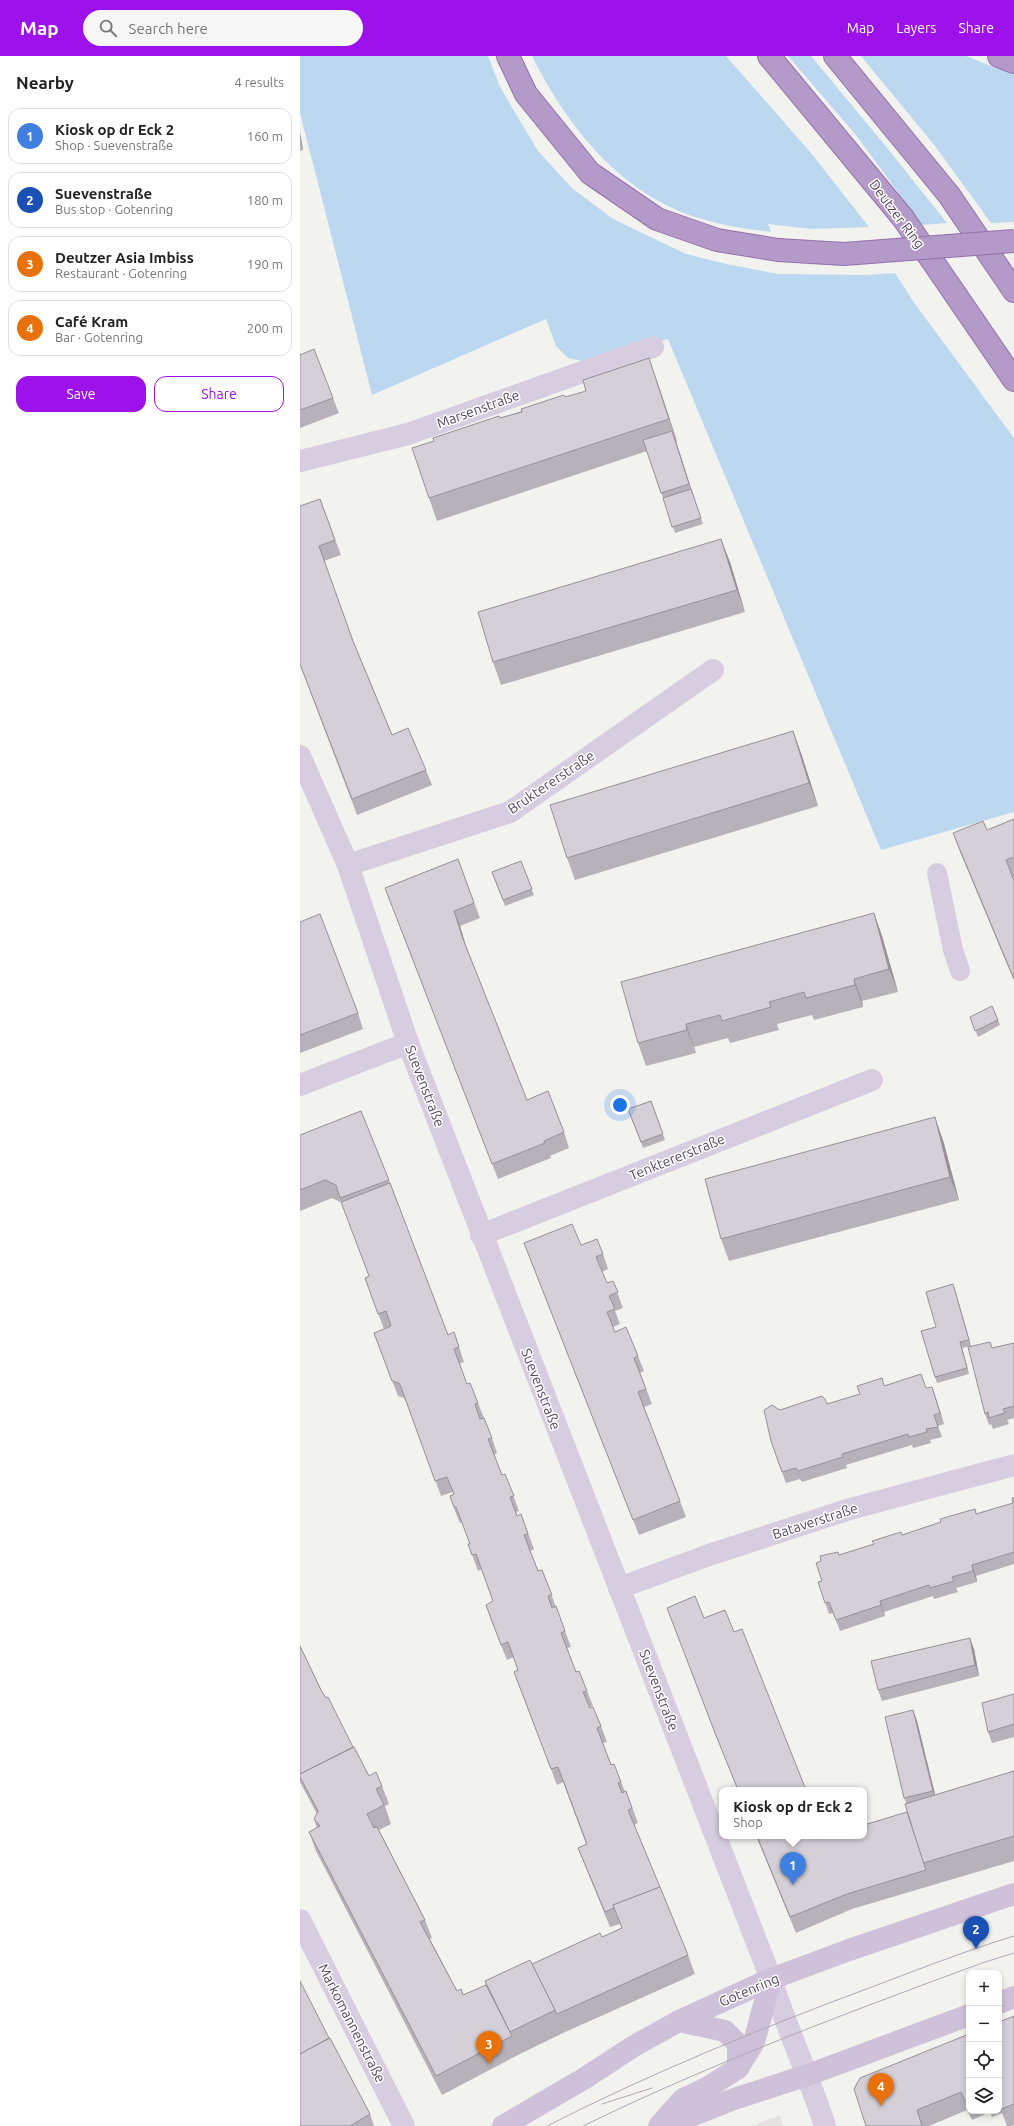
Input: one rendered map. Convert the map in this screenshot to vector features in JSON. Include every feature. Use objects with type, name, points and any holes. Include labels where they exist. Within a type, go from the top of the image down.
[{"type":"highway","points":[[508,56],[526,94],[590,173],[657,219],[717,240],[778,250],[844,254],[1014,241]]},
{"type":"highway","name":"Deutzer Ring","points":[[768,56],[903,218],[1014,380]]},
{"type":"highway","points":[[835,56],[949,195],[1014,291]]},
{"type":"highway","points":[[999,56],[1014,62]]},
{"type":"main road","name":"Gotenring","points":[[503,2126],[585,2078],[634,2046],[679,2021],[772,1980],[849,1950],[1014,1894]]},
{"type":"main road","points":[[659,2126],[683,2099],[706,2088],[738,2068],[754,2042],[772,1980]]},
{"type":"main road","points":[[1002,2002],[1014,1998]]},
{"type":"main road","points":[[666,2126],[734,2099],[808,2075],[966,2016]]},
{"type":"main road","points":[[679,2021],[726,2031],[738,2044],[738,2068]]},
{"type":"street","name":"Marsenstraße","points":[[300,461],[408,434],[653,347]]},
{"type":"street","name":"Bruktererstraße","points":[[348,865],[510,812],[714,670]]},
{"type":"street","name":"Suevenstraße","points":[[300,756],[348,865],[408,1043],[481,1235],[772,1980],[784,2020],[808,2075],[825,2126]]},
{"type":"street","points":[[300,1085],[408,1043]]},
{"type":"street","name":"Tenktererstraße","points":[[481,1235],[872,1080]]},
{"type":"street","name":"Bataverstraße","points":[[619,1588],[709,1555],[850,1509],[1014,1465]]},
{"type":"street","name":"Markomannenstraße","points":[[300,1920],[404,2126]]},
{"type":"lane","points":[[937,873],[953,950],[960,971]]},
{"type":"shaded area","points":[[300,56],[488,56],[500,87],[538,151],[572,188],[613,219],[686,254],[726,264],[778,274],[865,275],[895,273],[915,304],[1014,438],[1014,812],[881,850],[668,339],[587,362],[568,358],[556,346],[546,319],[372,395],[300,113]]},
{"type":"shaded area","points":[[532,56],[726,56],[811,153],[869,227],[812,229],[768,224],[771,232],[719,224],[673,208],[647,194],[600,156],[562,109]]},
{"type":"shaded area","points":[[788,56],[811,56],[947,223],[922,225],[856,135]]},
{"type":"shaded area","points":[[861,56],[966,56],[1014,75],[1014,222],[991,223],[935,146]]},
{"type":"shaded area","points":[[780,2115],[783,2126],[753,2126]]},
{"type":"building","points":[[314,349],[333,398],[300,410],[300,355]]},
{"type":"building","points":[[649,358],[669,419],[429,498],[412,448],[434,441],[433,438],[499,416],[500,418],[522,412],[521,409],[564,395],[565,397],[586,391],[583,380]]},
{"type":"building","points":[[672,431],[689,484],[661,493],[643,440]]},
{"type":"building","points":[[691,489],[701,518],[672,527],[663,498]]},
{"type":"building","points":[[320,499],[335,540],[319,546],[353,641],[392,735],[408,728],[426,770],[352,799],[300,664],[300,506]]},
{"type":"building","points":[[721,539],[737,590],[493,662],[478,612]]},
{"type":"building","points":[[793,731],[809,783],[567,858],[550,805]]},
{"type":"building","points":[[1014,819],[1014,857],[1006,860],[1014,881],[1014,979],[953,833],[983,821],[987,830]]},
{"type":"building","points":[[458,859],[474,903],[454,911],[463,939],[527,1100],[548,1091],[564,1132],[544,1141],[545,1143],[492,1164],[385,888]]},
{"type":"building","points":[[521,861],[532,889],[503,900],[492,872]]},
{"type":"building","points":[[874,913],[889,969],[854,979],[855,985],[806,998],[804,992],[769,1002],[771,1007],[722,1021],[720,1015],[686,1024],[687,1030],[638,1043],[621,982]]},
{"type":"building","points":[[320,914],[358,1013],[300,1035],[300,922]]},
{"type":"building","points":[[992,1006],[998,1020],[975,1031],[970,1017]]},
{"type":"building","points":[[651,1101],[663,1134],[641,1142],[628,1109]]},
{"type":"building","points":[[361,1111],[389,1180],[340,1198],[336,1185],[325,1180],[300,1190],[300,1135]]},
{"type":"building","points":[[935,1117],[950,1177],[721,1239],[705,1179]]},
{"type":"building","points":[[390,1183],[448,1335],[454,1332],[459,1347],[454,1349],[467,1384],[470,1383],[478,1403],[475,1404],[480,1419],[484,1418],[492,1438],[488,1439],[502,1475],[505,1474],[514,1496],[510,1497],[517,1516],[521,1514],[528,1534],[524,1535],[538,1571],[542,1570],[552,1595],[548,1596],[552,1608],[556,1606],[565,1631],[561,1633],[576,1672],[579,1671],[587,1691],[583,1692],[590,1708],[593,1707],[601,1726],[597,1728],[611,1765],[614,1764],[621,1782],[618,1783],[622,1793],[626,1791],[632,1808],[628,1810],[660,1887],[613,1905],[614,1908],[605,1912],[578,1848],[587,1844],[558,1767],[551,1769],[514,1672],[518,1670],[508,1642],[501,1645],[486,1605],[493,1601],[476,1554],[472,1555],[468,1544],[470,1544],[456,1507],[454,1507],[450,1496],[454,1494],[447,1477],[435,1481],[401,1387],[399,1383],[392,1381],[374,1333],[391,1326],[386,1311],[378,1314],[365,1278],[369,1276],[341,1202]]},
{"type":"building","points":[[572,1224],[581,1245],[597,1239],[603,1254],[596,1257],[607,1283],[613,1281],[618,1292],[609,1296],[615,1309],[607,1312],[615,1332],[626,1327],[638,1356],[634,1358],[646,1389],[638,1392],[680,1501],[633,1520],[524,1243]]},
{"type":"building","points":[[953,1284],[969,1340],[960,1342],[967,1368],[935,1377],[921,1331],[936,1327],[926,1292]]},
{"type":"building","points":[[990,1342],[992,1348],[1014,1343],[1014,1406],[1003,1409],[1005,1413],[989,1418],[988,1412],[985,1414],[968,1347]]},
{"type":"building","points":[[921,1374],[926,1388],[932,1387],[940,1413],[934,1415],[938,1427],[926,1429],[927,1432],[909,1437],[908,1434],[842,1454],[843,1457],[798,1471],[796,1468],[782,1472],[771,1441],[764,1410],[772,1405],[780,1410],[822,1396],[827,1404],[860,1394],[857,1386],[882,1378],[884,1386]]},
{"type":"building","points":[[1012,1498],[1014,1498],[1014,1552],[972,1565],[973,1571],[952,1577],[954,1581],[930,1588],[929,1585],[880,1601],[881,1605],[836,1620],[829,1602],[825,1603],[818,1582],[822,1581],[816,1563],[821,1561],[820,1556],[838,1552],[839,1555],[874,1544],[872,1541],[901,1532],[902,1535],[941,1522],[940,1519],[975,1509],[976,1514],[1013,1503]]},
{"type":"building","points":[[695,1596],[704,1618],[725,1610],[734,1632],[742,1629],[805,1787],[737,1787],[667,1608]]},
{"type":"building","points":[[970,1638],[975,1665],[878,1690],[871,1661]]},
{"type":"building","points":[[300,1646],[321,1690],[326,1698],[328,1697],[353,1747],[300,1774]]},
{"type":"building","points":[[1014,1694],[1014,1724],[988,1732],[982,1703]]},
{"type":"building","points":[[913,1710],[933,1791],[904,1798],[885,1717]]},
{"type":"building","points":[[354,1747],[369,1776],[376,1772],[382,1786],[376,1789],[384,1805],[367,1814],[374,1828],[377,1827],[425,1920],[420,1922],[457,1991],[461,1989],[463,1995],[486,1985],[512,2036],[436,2076],[309,1832],[320,1826],[314,1819],[318,1811],[300,1777],[300,1774]]},
{"type":"building","points":[[1014,1771],[1014,1836],[923,1863],[905,1804]]},
{"type":"building","points":[[907,1812],[926,1870],[847,1894],[790,1917],[758,1839],[867,1839],[867,1824]]},
{"type":"building","points":[[660,1887],[688,1955],[557,2014],[532,1964],[600,1933],[602,1937],[622,1928],[613,1905]]},
{"type":"building","points":[[530,1960],[555,2010],[510,2032],[485,1981]]},
{"type":"building","points":[[300,1981],[329,2038],[300,2054]]},
{"type":"building","points":[[1014,2016],[1014,2104],[1002,2109],[1002,2042],[1002,2021]]},
{"type":"building","points":[[966,2035],[966,2100],[961,2092],[917,2110],[922,2126],[866,2126],[854,2089],[860,2078]]},
{"type":"building","points":[[330,2038],[370,2114],[350,2126],[300,2126],[300,2054]]},
{"type":"tram line","points":[[547,2126],[706,2052],[923,1968],[1014,1936]]},
{"type":"tram line","points":[[583,2126],[730,2060],[881,2001],[982,1963],[1014,1953]]},
{"type":"tram line","points":[[602,2104],[652,2088]]},
{"type":"place","name":"Kiosk op dr Eck 2","points":[[793,1885]]},
{"type":"place","name":"Suevenstraße","points":[[976,1949]]},
{"type":"place","name":"Deutzer Asia Imbiss","points":[[489,2064]]},
{"type":"place","name":"Café Kram","points":[[881,2106]]}]
